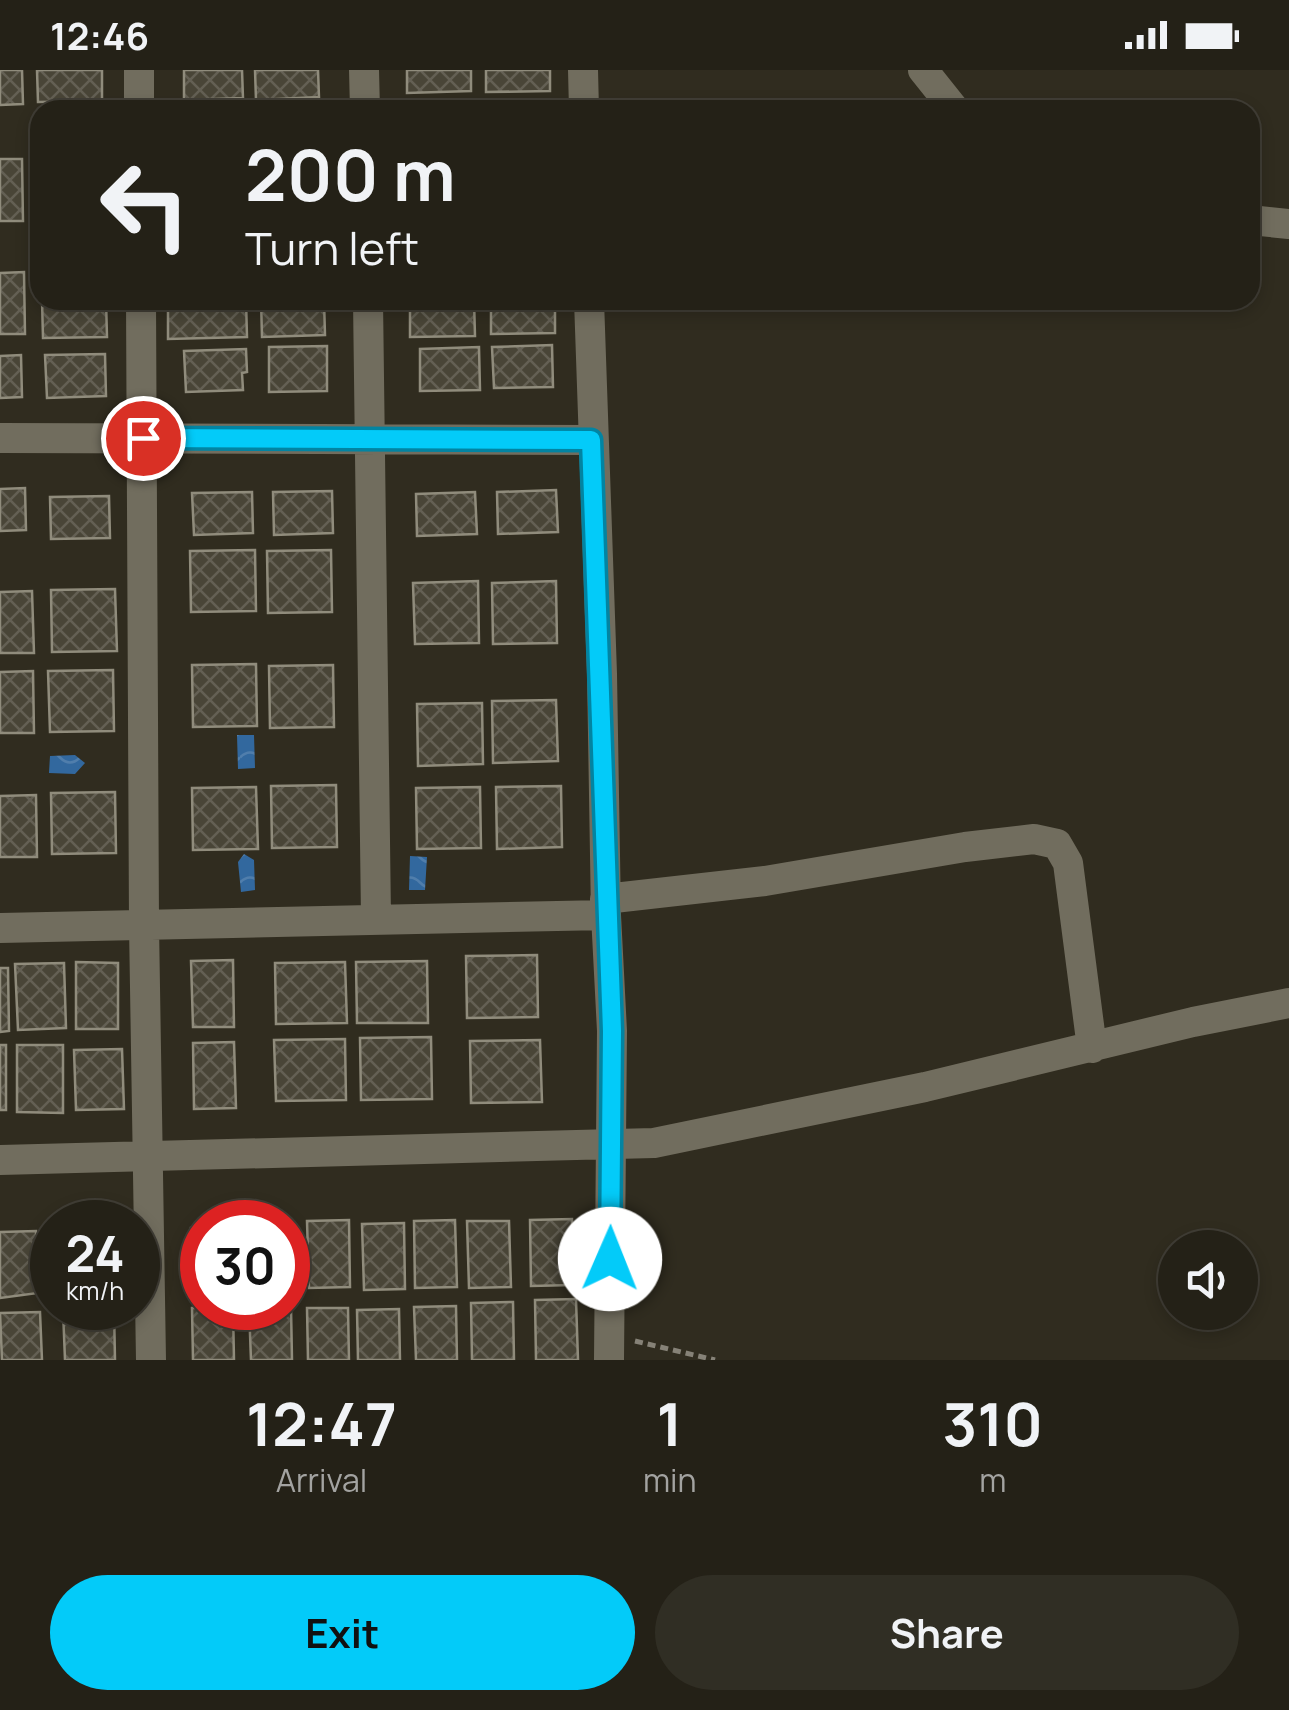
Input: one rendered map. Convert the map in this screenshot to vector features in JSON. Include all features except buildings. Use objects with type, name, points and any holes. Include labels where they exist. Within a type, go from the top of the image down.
[{"type":"street","points":[[139,70],[139,100]]},
{"type":"street","points":[[364,70],[364,100]]},
{"type":"street","points":[[583,70],[584,100]]},
{"type":"street","points":[[923,70],[947,100]]},
{"type":"street","points":[[1260,221],[1289,224]]},
{"type":"street","points":[[141,310],[146,1157],[151,1360]]},
{"type":"street","points":[[368,310],[376,918]]},
{"type":"street","points":[[589,310],[612,1031],[609,1348]]},
{"type":"street","points":[[0,438],[591,440]]},
{"type":"street","points":[[0,928],[376,918],[606,907],[1034,839],[1051,842],[1063,851],[1068,862],[1092,1048]]},
{"type":"street","points":[[0,1160],[612,1145],[684,1139],[1289,1003]]},
{"type":"path","points":[[609,1348],[715,1360]]},
{"type":"water","points":[[237,735],[254,735],[255,768],[238,769]]},
{"type":"water","points":[[75,755],[85,763],[75,774],[49,773],[50,756]]},
{"type":"water","points":[[244,854],[254,860],[255,890],[241,892],[238,862]]},
{"type":"water","points":[[410,856],[427,857],[425,890],[409,890]]},
{"type":"route","points":[[143,438],[591,440],[612,1031],[610,1259]]}]
